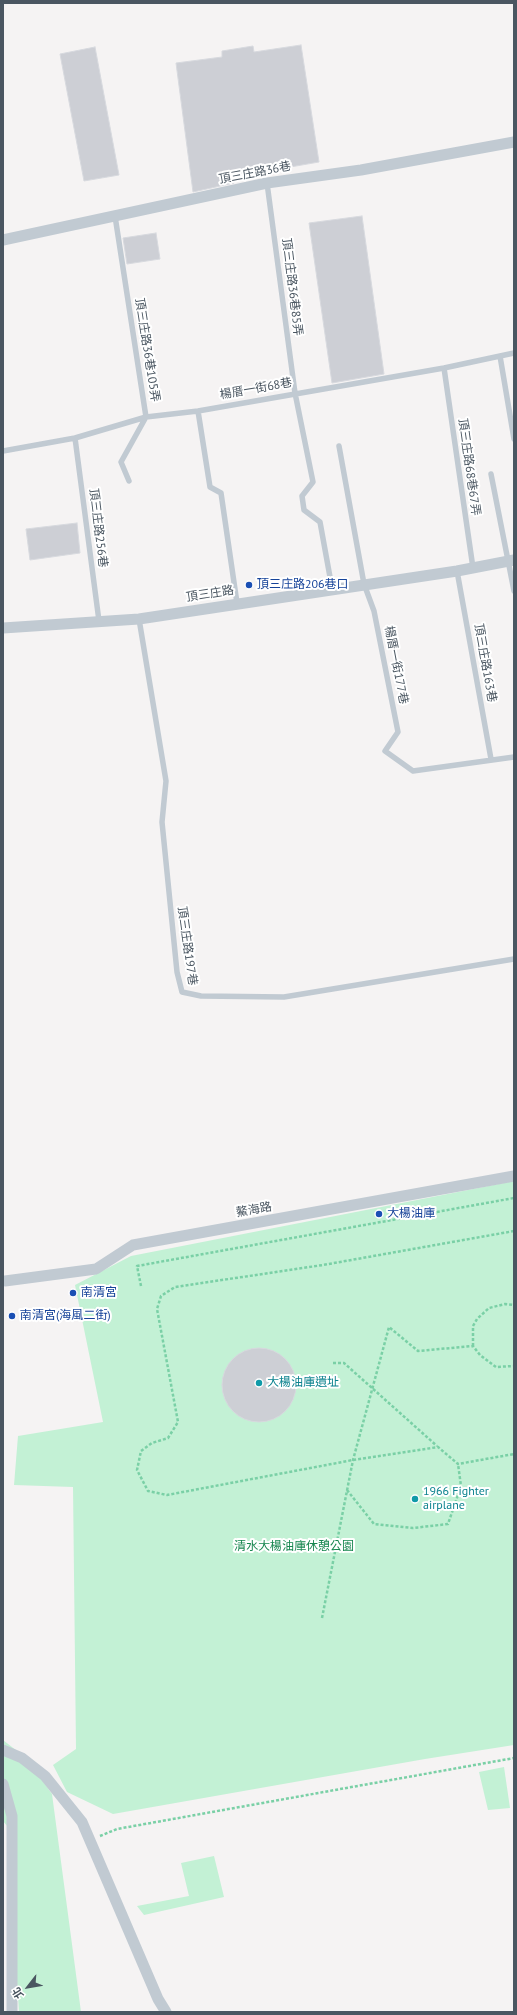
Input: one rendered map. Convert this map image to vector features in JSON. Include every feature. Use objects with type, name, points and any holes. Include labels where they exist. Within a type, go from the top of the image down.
[{"type":"street","name":"頂三庄路36巷","points":[[3,240],[267,183],[361,170],[514,142]]},
{"type":"street","name":"頂三庄路","points":[[3,628],[139,619],[332,588],[457,571],[511,561]]},
{"type":"street","name":"鰲海路","points":[[3,1281],[96,1269],[133,1245],[514,1176]]},
{"type":"street","points":[[3,1750],[22,1758],[45,1776],[82,1822],[158,1999],[166,2012]]},
{"type":"street","points":[[3,1784],[12,1816],[12,2012]]},
{"type":"lane","name":"頂三庄路36巷85弄","points":[[267,183],[295,393],[313,482],[302,496],[304,510],[320,522],[332,588]]},
{"type":"lane","name":"頂三庄路36巷105弄","points":[[115,216],[146,417],[121,462],[129,481]]},
{"type":"lane","name":"楊厝一街68巷","points":[[3,451],[75,438],[146,417],[198,411],[444,368],[514,353]]},
{"type":"lane","points":[[500,356],[514,439]]},
{"type":"lane","name":"頂三庄路68巷67弄","points":[[444,368],[473,568]]},
{"type":"lane","points":[[198,411],[210,487],[221,493],[237,603]]},
{"type":"lane","name":"頂三庄路256巷","points":[[75,438],[99,622]]},
{"type":"lane","name":"楊厝一街177巷","points":[[339,446],[364,584],[374,612],[398,732],[385,751],[413,771],[514,757]]},
{"type":"lane","points":[[491,474],[511,561],[514,591]]},
{"type":"lane","name":"頂三庄路163巷","points":[[457,571],[491,759]]},
{"type":"lane","name":"頂三庄路197巷","points":[[139,619],[166,781],[162,822],[178,972],[182,992],[201,996],[284,997],[514,959]]},
{"type":"path","points":[[141,1286],[137,1266],[514,1198]]},
{"type":"path","points":[[438,1447],[352,1460],[167,1495],[148,1491],[137,1470],[141,1451],[152,1443],[168,1438],[178,1422],[157,1309],[161,1296],[175,1287],[323,1265],[514,1231]]},
{"type":"path","points":[[514,1306],[505,1304],[489,1308],[477,1319],[473,1326],[473,1346],[480,1355],[496,1367],[514,1366]]},
{"type":"path","points":[[322,1618],[352,1460],[389,1327],[418,1351],[473,1346]]},
{"type":"path","points":[[333,1363],[344,1364],[458,1464],[462,1486],[448,1524],[413,1528],[374,1524],[347,1489]]},
{"type":"path","points":[[458,1464],[514,1454]]},
{"type":"path","points":[[90,1840],[117,1829],[514,1758]]},
{"type":"green space","name":"清水大楊油庫休憩公園","points":[[514,1181],[514,1745],[425,1759],[113,1814],[67,1792],[53,1765],[76,1749],[73,1487],[14,1485],[18,1436],[103,1422],[75,1285],[131,1256]]},
{"type":"green space","points":[[3,1740],[26,1758],[52,1794],[81,2012],[19,2012],[15,1952],[17,1838],[3,1821]]},
{"type":"green space","points":[[504,1767],[510,1808],[488,1810],[479,1772]]},
{"type":"green space","points":[[214,1856],[224,1897],[144,1915],[137,1906],[189,1896],[181,1863]]},
{"type":"building","points":[[301,45],[319,162],[233,177],[234,183],[193,192],[176,63],[222,57],[222,51],[253,46],[254,52]]},
{"type":"building","points":[[95,47],[119,175],[84,181],[60,54]]},
{"type":"building","points":[[362,216],[384,374],[332,383],[309,223]]},
{"type":"building","points":[[156,233],[160,259],[127,264],[123,238]]},
{"type":"building","points":[[77,523],[80,553],[30,560],[26,529]]},
{"type":"building","name":"大楊油庫遺址","points":[[259,1348],[273,1351],[285,1359],[293,1371],[296,1385],[293,1399],[285,1411],[273,1419],[259,1422],[245,1419],[233,1411],[225,1399],[222,1385],[225,1371],[233,1359],[245,1351]]},
{"type":"place","name":"頂三庄路206巷口","points":[[249,585]]},
{"type":"place","name":"大楊油庫","points":[[379,1214]]},
{"type":"place","name":"南清宮","points":[[73,1293]]},
{"type":"place","name":"南清宮(海風二街)","points":[[12,1316]]},
{"type":"place","name":"大楊油庫遺址","points":[[259,1383]]},
{"type":"place","name":"1966 Fighter airplane","points":[[415,1499]]}]
